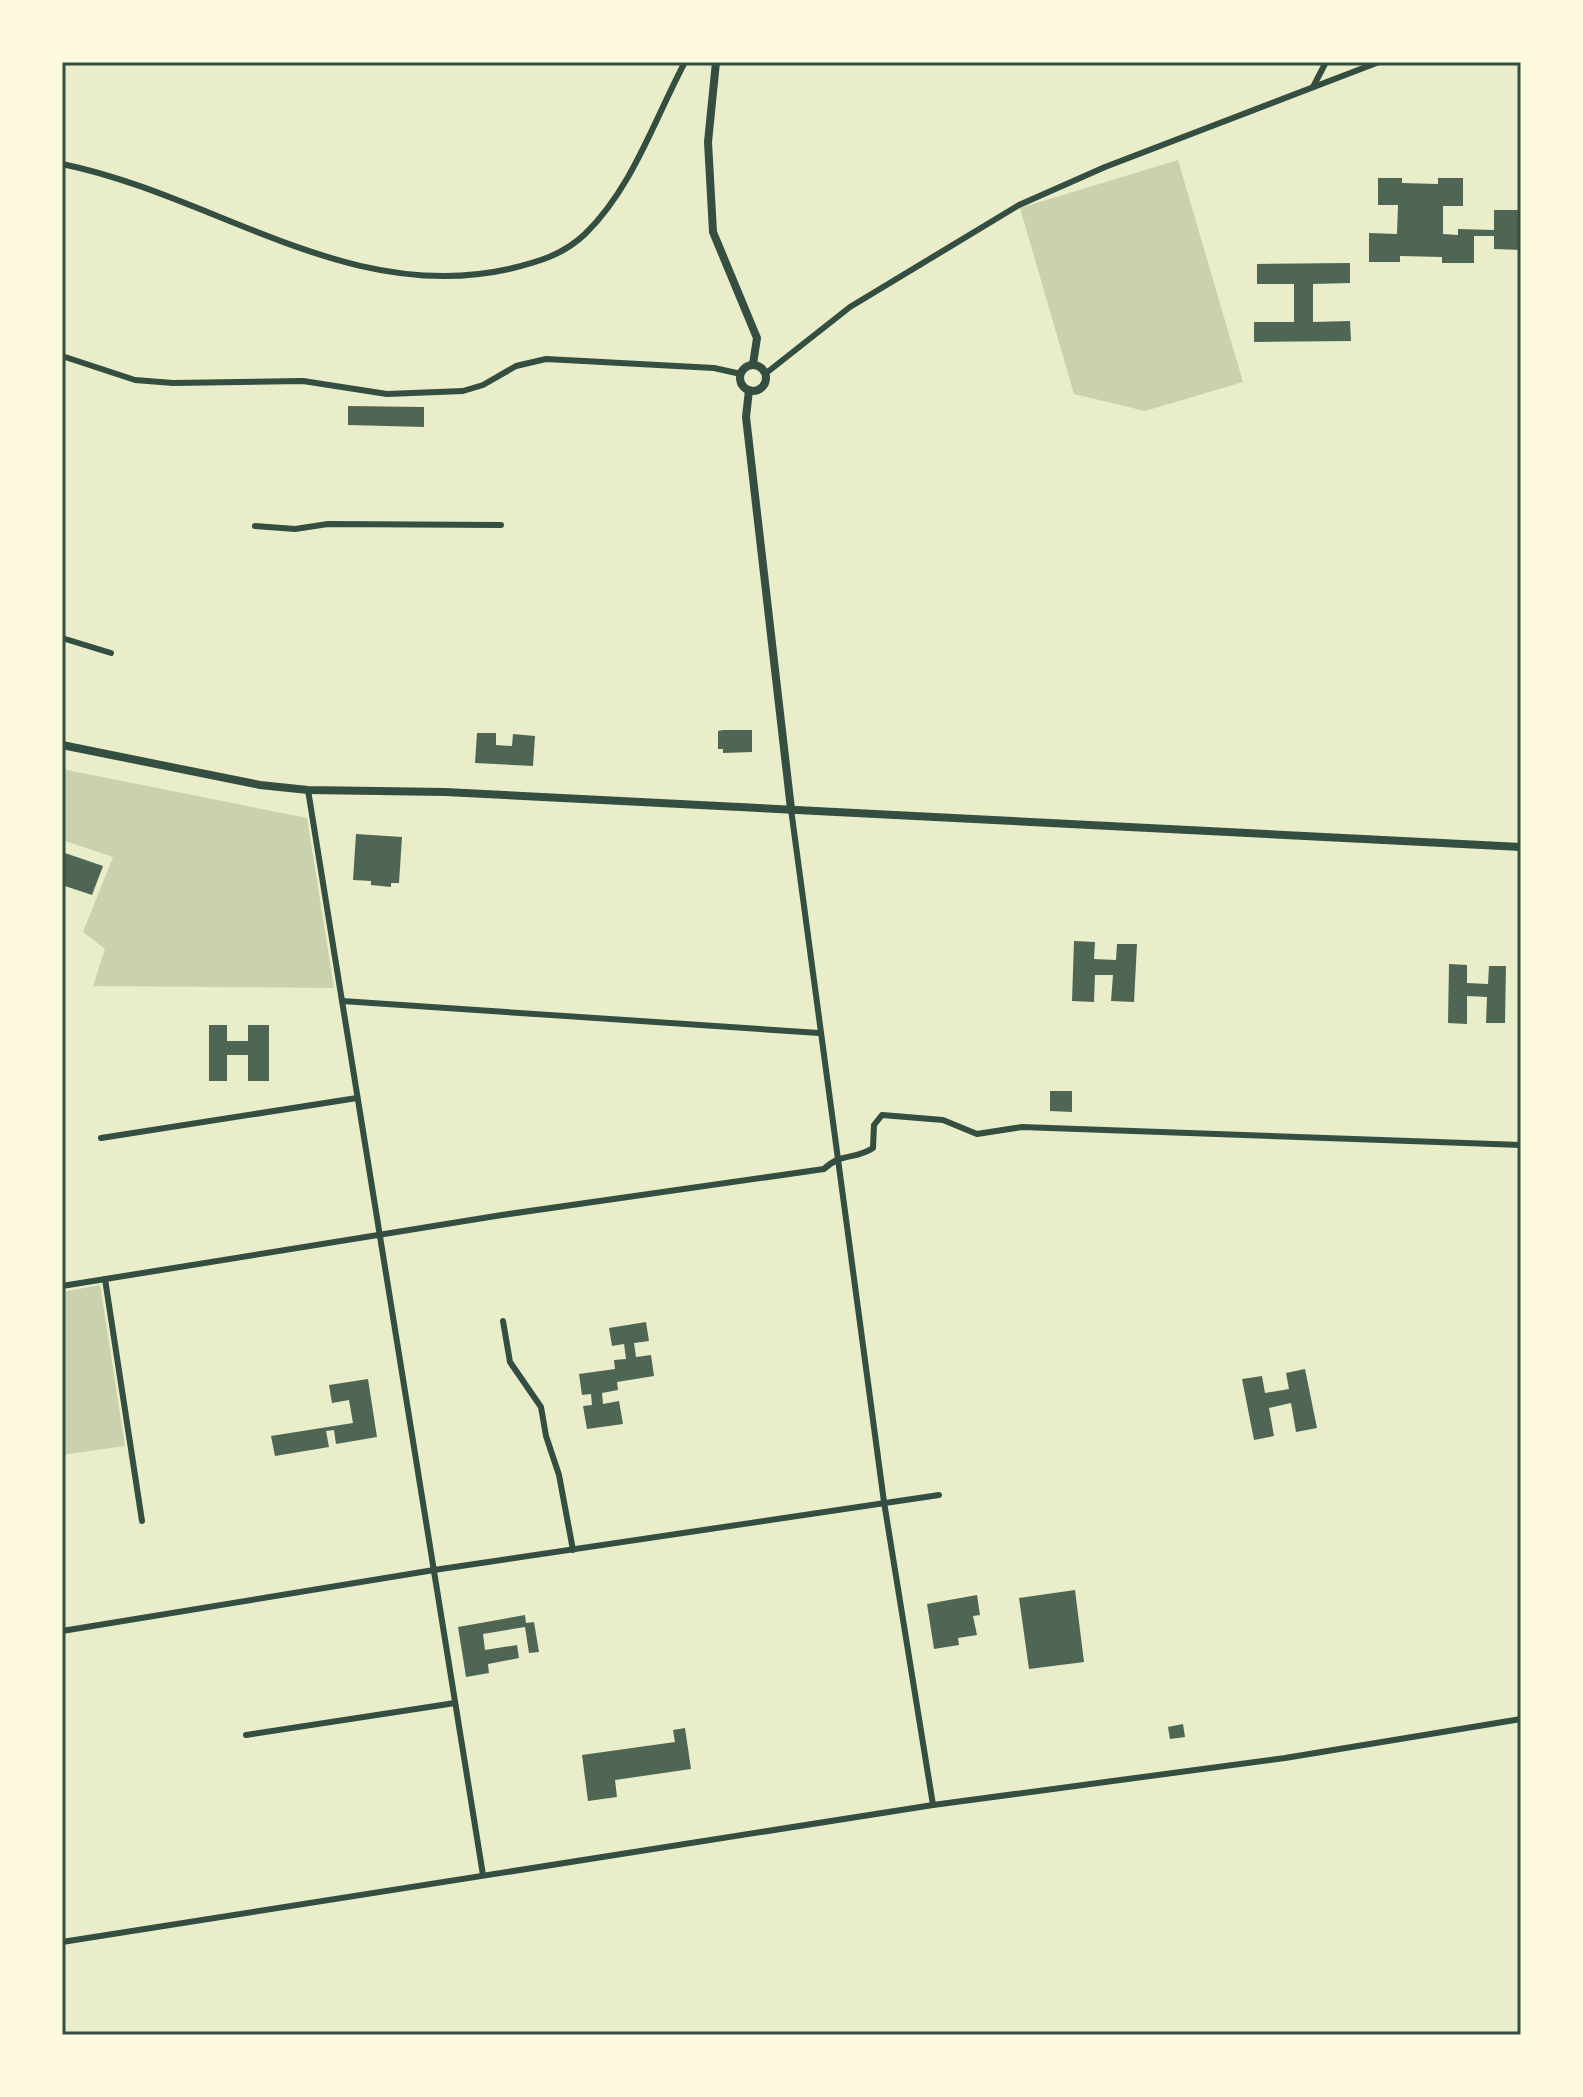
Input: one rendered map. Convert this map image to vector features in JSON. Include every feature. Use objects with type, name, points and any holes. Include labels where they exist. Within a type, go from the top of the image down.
[{"type":"street","points":[[62,164],[165,195],[365,270],[454,277],[500,271],[543,261],[569,248],[587,232],[622,189],[685,62]]},
{"type":"street","points":[[716,62],[708,142],[713,232],[757,338],[753,364]]},
{"type":"street","points":[[1313,87],[1326,62]]},
{"type":"street","points":[[765,374],[850,307],[1019,205],[1379,62]]},
{"type":"street","points":[[62,356],[135,380],[173,383],[303,381],[387,394],[463,391],[483,385],[516,366],[546,359],[714,368],[741,374]]},
{"type":"street","points":[[753,364],[763,368],[765,374],[763,387],[744,388],[743,368],[753,364]]},
{"type":"street","points":[[749,390],[746,417],[835,1159],[884,1502],[933,1805]]},
{"type":"street","points":[[255,526],[501,525]]},
{"type":"street","points":[[62,638],[111,653]]},
{"type":"street","points":[[62,745],[260,785],[308,790],[445,792],[1521,847]]},
{"type":"street","points":[[308,790],[483,1875]]},
{"type":"street","points":[[342,1001],[819,1033]]},
{"type":"street","points":[[101,1138],[357,1098]]},
{"type":"street","points":[[62,1286],[502,1215],[824,1169],[835,1159],[865,1154],[873,1148],[874,1125],[882,1115],[943,1120],[977,1134],[1022,1127],[1521,1145]]},
{"type":"street","points":[[105,1279],[142,1521]]},
{"type":"street","points":[[503,1321],[510,1362],[541,1407],[573,1550]]},
{"type":"street","points":[[62,1631],[434,1570],[939,1495]]},
{"type":"street","points":[[246,1735],[455,1703]]},
{"type":"street","points":[[62,1942],[933,1805],[1285,1758],[1521,1719]]},
{"type":"green space","points":[[1178,160],[1243,382],[1145,411],[1074,394],[1020,208]]},
{"type":"green space","points":[[62,769],[307,818],[334,988],[93,986],[105,949],[83,932],[113,857],[62,840]]},
{"type":"green space","points":[[100,1285],[125,1446],[62,1455],[62,1292]]},
{"type":"building","points":[[1378,178],[1402,178],[1402,183],[1438,184],[1438,178],[1463,178],[1463,206],[1443,206],[1443,234],[1458,235],[1458,229],[1494,230],[1494,210],[1521,210],[1521,250],[1494,249],[1494,236],[1474,236],[1474,263],[1442,263],[1442,257],[1400,256],[1400,262],[1369,262],[1369,233],[1397,234],[1398,205],[1378,205]]},
{"type":"building","points":[[1350,263],[1350,283],[1313,284],[1313,322],[1350,321],[1351,341],[1254,342],[1254,322],[1294,322],[1294,284],[1257,284],[1257,264]]},
{"type":"building","points":[[348,406],[424,407],[424,427],[348,425]]},
{"type":"building","points":[[752,730],[752,752],[723,753],[723,749],[718,749],[718,731]]},
{"type":"building","points":[[477,733],[496,733],[496,745],[512,746],[513,734],[535,736],[533,766],[475,763]]},
{"type":"building","points":[[356,834],[402,837],[399,883],[391,883],[391,887],[353,880]]},
{"type":"building","points":[[62,852],[103,866],[92,895],[62,885]]},
{"type":"building","points":[[1074,941],[1095,942],[1094,959],[1116,960],[1117,944],[1137,944],[1134,1002],[1111,1001],[1113,975],[1095,975],[1094,1002],[1072,1001]]},
{"type":"building","points":[[1449,964],[1467,965],[1467,983],[1488,984],[1489,966],[1506,966],[1505,1023],[1486,1023],[1487,997],[1467,996],[1467,1024],[1448,1023]]},
{"type":"building","points":[[209,1025],[227,1025],[227,1041],[248,1041],[248,1025],[269,1025],[269,1081],[248,1081],[248,1055],[227,1055],[227,1081],[209,1081]]},
{"type":"building","points":[[1050,1091],[1072,1091],[1072,1112],[1050,1111]]},
{"type":"building","points":[[646,1322],[649,1341],[634,1343],[636,1357],[651,1355],[654,1376],[617,1382],[618,1390],[602,1393],[603,1404],[619,1401],[623,1424],[587,1429],[583,1406],[592,1405],[591,1394],[582,1395],[579,1374],[615,1369],[614,1360],[626,1359],[624,1344],[612,1346],[609,1328]]},
{"type":"building","points":[[1305,1369],[1317,1428],[1296,1432],[1291,1403],[1269,1408],[1274,1436],[1254,1440],[1242,1379],[1262,1376],[1265,1393],[1289,1389],[1286,1373]]},
{"type":"building","points":[[368,1379],[377,1437],[336,1444],[334,1430],[326,1431],[329,1447],[275,1456],[271,1436],[353,1423],[349,1400],[332,1403],[329,1385]]},
{"type":"building","points":[[1075,1590],[1084,1662],[1029,1669],[1019,1598]]},
{"type":"building","points":[[977,1595],[980,1615],[973,1616],[977,1635],[958,1638],[959,1645],[934,1649],[927,1604]]},
{"type":"building","points":[[525,1615],[526,1623],[534,1622],[539,1652],[529,1653],[525,1627],[483,1634],[485,1650],[517,1645],[519,1658],[488,1664],[489,1673],[466,1677],[458,1627]]},
{"type":"building","points":[[1183,1724],[1185,1737],[1170,1739],[1168,1727]]},
{"type":"building","points":[[685,1728],[691,1769],[615,1780],[617,1797],[588,1801],[582,1755],[675,1742],[673,1730]]}]
